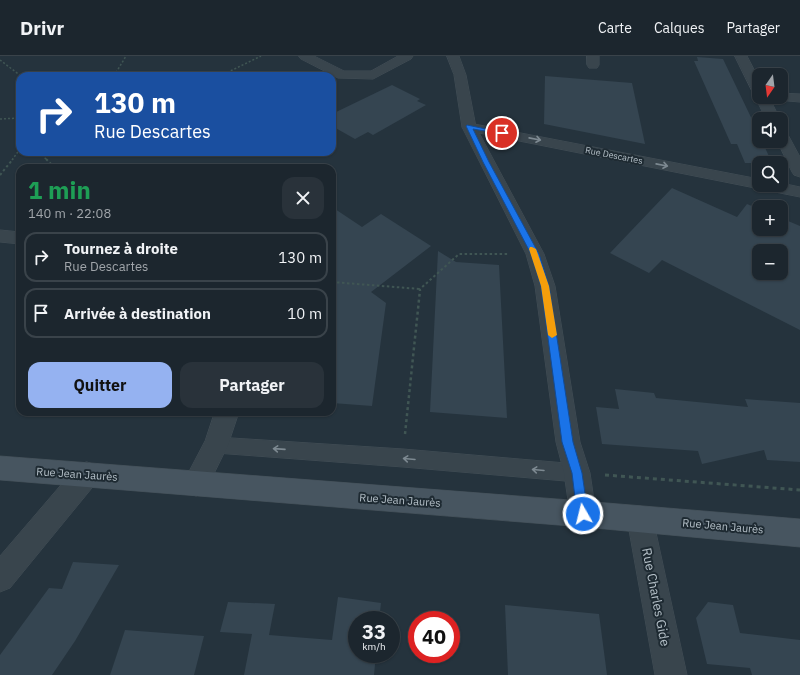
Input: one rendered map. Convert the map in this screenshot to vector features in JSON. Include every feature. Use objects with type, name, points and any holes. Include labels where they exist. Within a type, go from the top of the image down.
[{"type":"main road","name":"Rue Jean Jaurès","points":[[0,468],[583,514],[800,533]]},
{"type":"street","points":[[305,56],[342,74],[373,75],[407,56]]},
{"type":"street","points":[[453,56],[460,75],[469,126],[486,162],[535,254],[545,286],[568,442],[577,473],[583,514]]},
{"type":"street","points":[[741,56],[752,77]]},
{"type":"street","points":[[788,97],[800,98]]},
{"type":"street","name":"Rue Descartes","points":[[469,126],[752,183]]},
{"type":"street","points":[[788,148],[800,172]]},
{"type":"street","points":[[788,190],[800,192]]},
{"type":"street","points":[[0,236],[16,238]]},
{"type":"street","points":[[196,483],[216,445],[226,416]]},
{"type":"street","points":[[0,578],[87,474]]},
{"type":"street","name":"Rue Charles Gide","points":[[640,519],[671,675]]},
{"type":"lane","points":[[216,445],[403,458],[577,473]]},
{"type":"path","points":[[116,72],[126,56]]},
{"type":"path","points":[[228,72],[260,56]]},
{"type":"path","points":[[0,60],[16,72]]},
{"type":"path","points":[[0,119],[16,118]]},
{"type":"path","points":[[0,175],[16,154]]},
{"type":"path","points":[[43,156],[51,164]]},
{"type":"path","points":[[403,458],[420,289],[459,254],[535,254]]},
{"type":"path","points":[[336,282],[420,289]]},
{"type":"path","points":[[577,473],[800,490]]},
{"type":"building","points":[[697,57],[723,59],[752,119],[752,148],[765,148],[769,156],[752,156],[752,163],[745,163],[737,144],[731,144],[694,61],[698,61]]},
{"type":"building","points":[[545,76],[632,83],[645,144],[544,124]]},
{"type":"building","points":[[392,85],[420,99],[417,101],[426,105],[373,135],[368,132],[355,139],[336,128],[336,112]]},
{"type":"building","points":[[672,188],[737,217],[747,204],[752,206],[752,236],[788,236],[788,221],[800,226],[800,330],[662,260],[649,273],[610,253]]},
{"type":"building","points":[[336,210],[362,227],[381,214],[431,246],[371,292],[386,303],[372,406],[336,403]]},
{"type":"building","points":[[438,251],[456,262],[499,265],[507,418],[430,412]]},
{"type":"building","points":[[615,389],[654,393],[656,398],[748,407],[745,399],[800,403],[800,462],[767,460],[764,450],[702,464],[698,451],[602,444],[596,407],[619,409]]},
{"type":"building","points":[[73,562],[119,565],[75,641],[52,675],[0,675],[0,655],[49,588],[62,589]]},
{"type":"building","points":[[338,597],[381,603],[380,611],[348,611],[348,663],[375,663],[374,675],[244,675],[252,634],[220,632],[228,602],[275,604],[269,635],[332,640]]},
{"type":"building","points":[[708,602],[733,605],[740,633],[800,640],[800,675],[752,675],[750,668],[707,664],[696,618]]},
{"type":"building","points":[[505,605],[599,614],[607,675],[508,675]]},
{"type":"building","points":[[125,630],[204,636],[194,675],[110,675]]},
{"type":"slow traffic","points":[[532,249],[545,286],[552,335]]},
{"type":"route","points":[[502,133],[469,126],[486,162],[535,254],[545,286],[568,442],[577,473],[583,514]]}]
